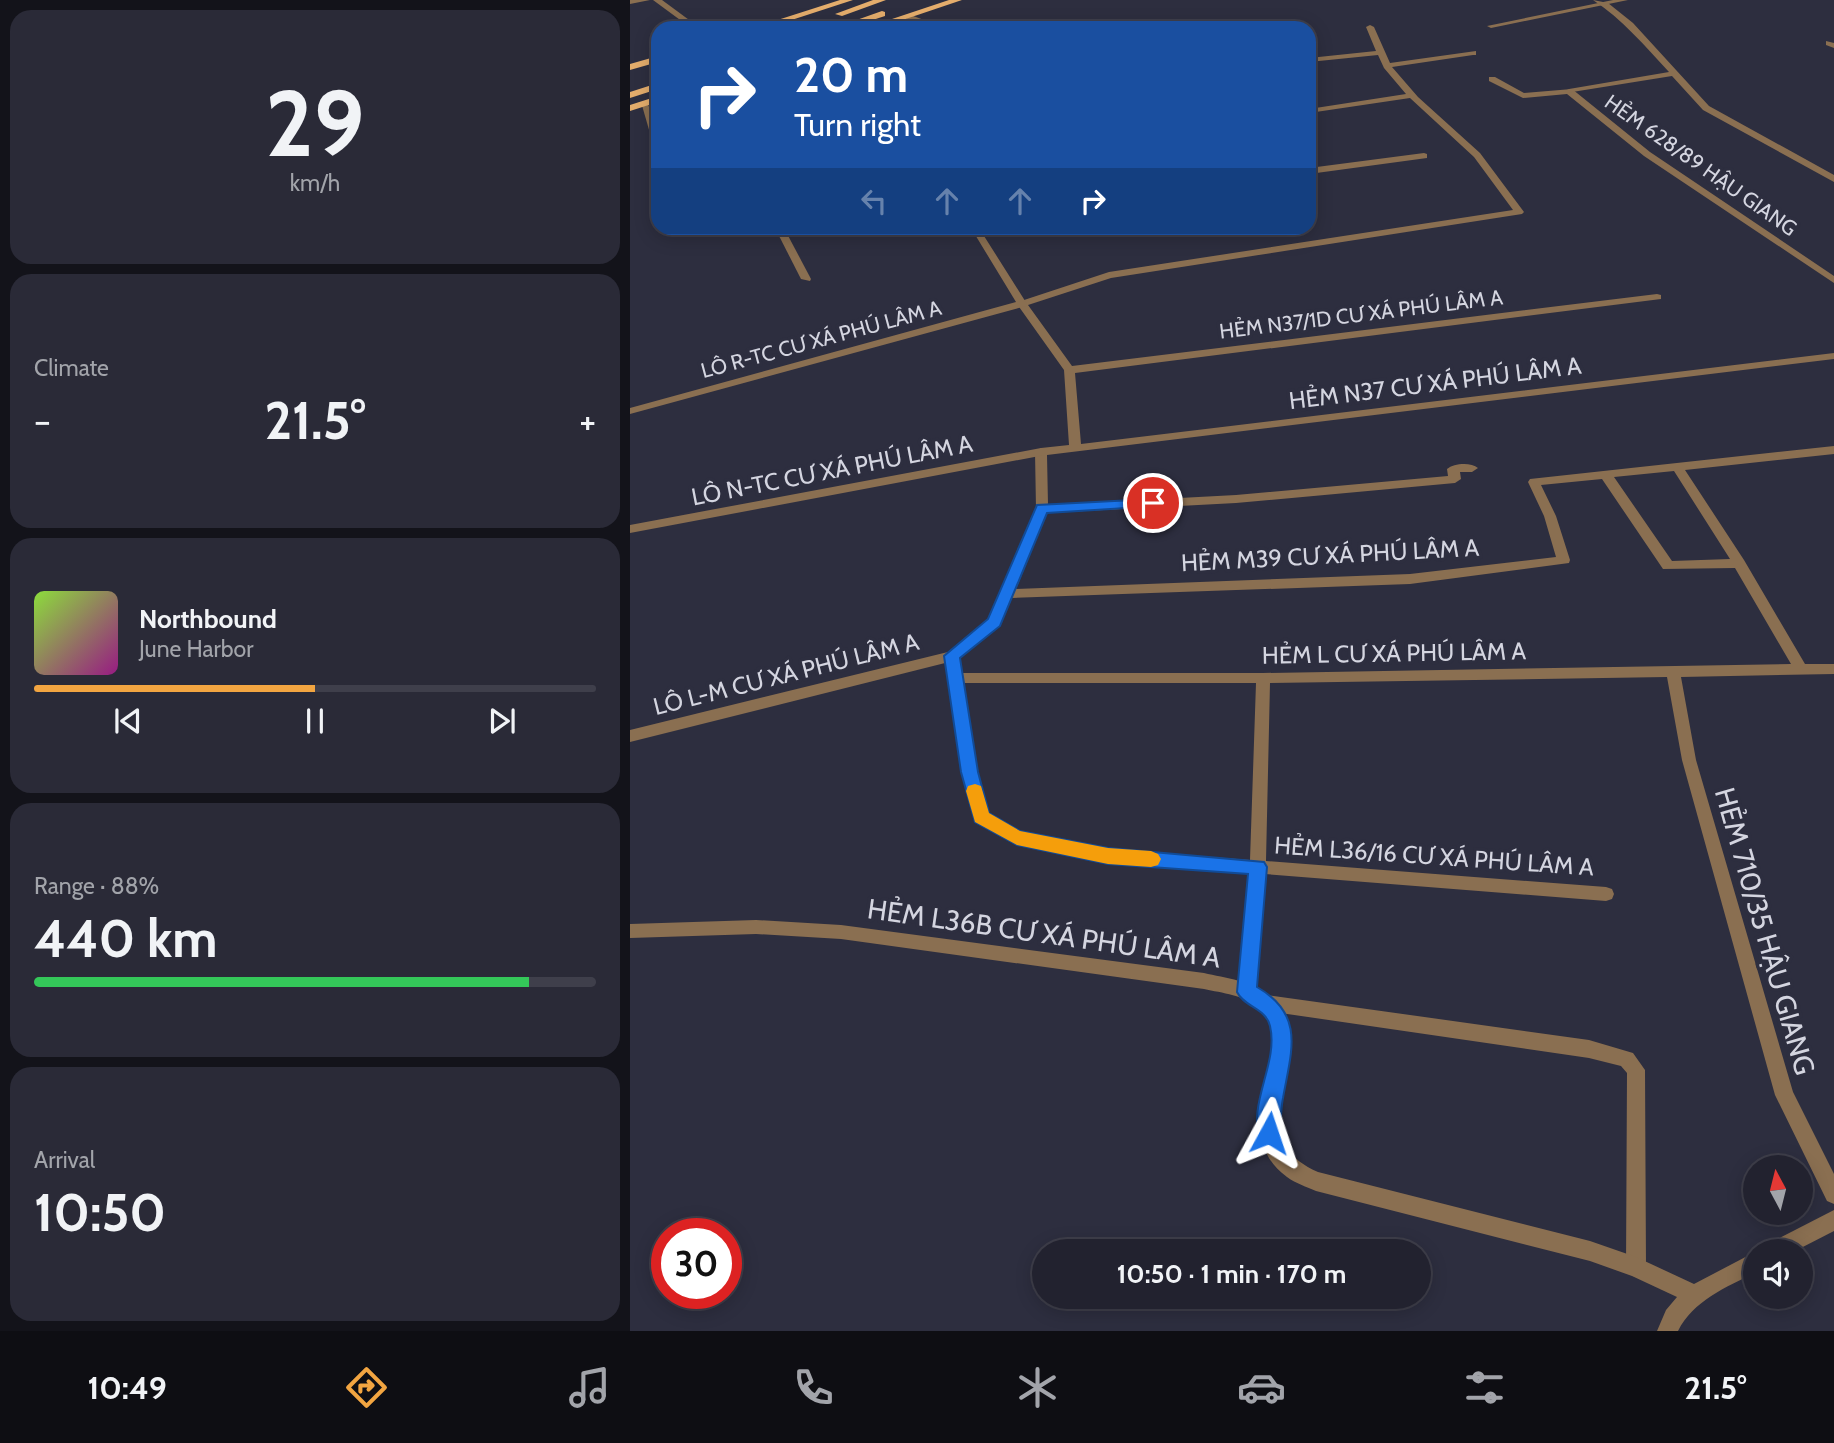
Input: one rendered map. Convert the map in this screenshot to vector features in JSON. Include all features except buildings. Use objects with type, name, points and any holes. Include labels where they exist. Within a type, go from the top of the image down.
[{"type":"main road","points":[[810,21],[850,5],[882,0]]},
{"type":"main road","points":[[860,21],[925,0]]},
{"type":"main road","points":[[892,21],[958,0]]},
{"type":"main road","points":[[778,21],[833,2],[850,5]]},
{"type":"main road","points":[[630,67],[651,61]]},
{"type":"main road","points":[[630,78],[651,71]]},
{"type":"main road","points":[[630,95],[651,88]]},
{"type":"main road","points":[[630,108],[651,102]]},
{"type":"street","points":[[630,2],[646,0]]},
{"type":"street","points":[[657,0],[686,21]]},
{"type":"street","points":[[1597,0],[1606,4],[1706,108],[1834,178]]},
{"type":"street","points":[[1491,26],[1624,0]]},
{"type":"street","points":[[908,16],[920,21]]},
{"type":"street","points":[[1316,110],[1410,96],[1378,53],[1370,27]]},
{"type":"street","points":[[1316,59],[1378,53]]},
{"type":"street","points":[[1387,66],[1474,53]]},
{"type":"street","name":"HẺM 628/89 HẬU GIANG","points":[[1569,91],[1675,73]]},
{"type":"street","points":[[1492,79],[1522,96],[1569,91]]},
{"type":"street","name":"HẺM 628/89 HẬU GIANG","points":[[1569,91],[1647,154],[1834,280]]},
{"type":"street","name":"LÔ R-TC CƯ XÁ PHÚ LÂM A","points":[[630,411],[1022,304],[1109,275],[1519,212],[1477,155],[1410,96]]},
{"type":"street","points":[[644,104],[651,126]]},
{"type":"street","points":[[1316,170],[1424,156]]},
{"type":"street","points":[[783,235],[806,279]]},
{"type":"street","points":[[979,235],[1022,304],[1069,370],[1075,447]]},
{"type":"street","name":"HẺM N37/1D CƯ XÁ PHÚ LÂM A","points":[[1069,370],[1657,297]]},
{"type":"street","name":"HẺM N37 CƯ XÁ PHÚ LÂM A","points":[[1041,452],[1834,356]]},
{"type":"street","name":"HẺM M39 CƯ XÁ PHÚ LÂM A","points":[[1007,594],[1409,579],[1564,560],[1550,516],[1534,482],[1834,450]]},
{"type":"street","points":[[952,656],[995,622],[1042,509],[1041,452]]},
{"type":"street","name":"LÔ N-TC CƯ XÁ PHÚ LÂM A","points":[[630,529],[1041,452]]},
{"type":"street","points":[[1677,467],[1740,563],[1801,670]]},
{"type":"street","points":[[1042,509],[1236,499],[1455,479],[1453,469],[1472,468]]},
{"type":"street","points":[[1606,475],[1668,566],[1740,563]]},
{"type":"street","name":"HẺM L36/16 CƯ XÁ PHÚ LÂM A","points":[[952,656],[969,772],[982,817],[1017,838],[1108,856],[1606,894]]},
{"type":"street","name":"LÔ L-M CƯ XÁ PHÚ LÂM A","points":[[630,736],[952,656]]},
{"type":"street","name":"HẺM L CƯ XÁ PHÚ LÂM A","points":[[954,678],[1263,678],[1834,669]]},
{"type":"street","name":"HẺM 710/35 HẬU GIANG","points":[[1673,672],[1689,760],[1784,1095],[1834,1194]]},
{"type":"street","points":[[1247,992],[1258,867],[1263,678]]},
{"type":"street","name":"HẺM L36B CƯ XÁ PHÚ LÂM A","points":[[630,931],[756,927],[841,932],[1204,981],[1247,992],[1266,1003]]},
{"type":"street","points":[[1266,1003],[1589,1049],[1626,1059],[1636,1070],[1636,1267]]},
{"type":"street","points":[[1266,1003],[1280,1020],[1282,1043],[1269,1112],[1269,1133],[1278,1154],[1293,1170],[1316,1181],[1590,1251],[1636,1267],[1693,1294]]},
{"type":"street","points":[[1798,1239],[1834,1220]]},
{"type":"street","points":[[1667,1331],[1673,1317],[1693,1294],[1743,1268]]},
{"type":"slow traffic","points":[[975,791],[982,817],[1017,838],[1108,856],[1151,859]]},
{"type":"route","points":[[1153,503],[1042,509],[995,622],[952,656],[969,772],[982,817],[1017,838],[1108,856],[1258,867],[1247,992],[1266,1003],[1280,1020],[1282,1043],[1269,1112],[1269,1133]]}]
